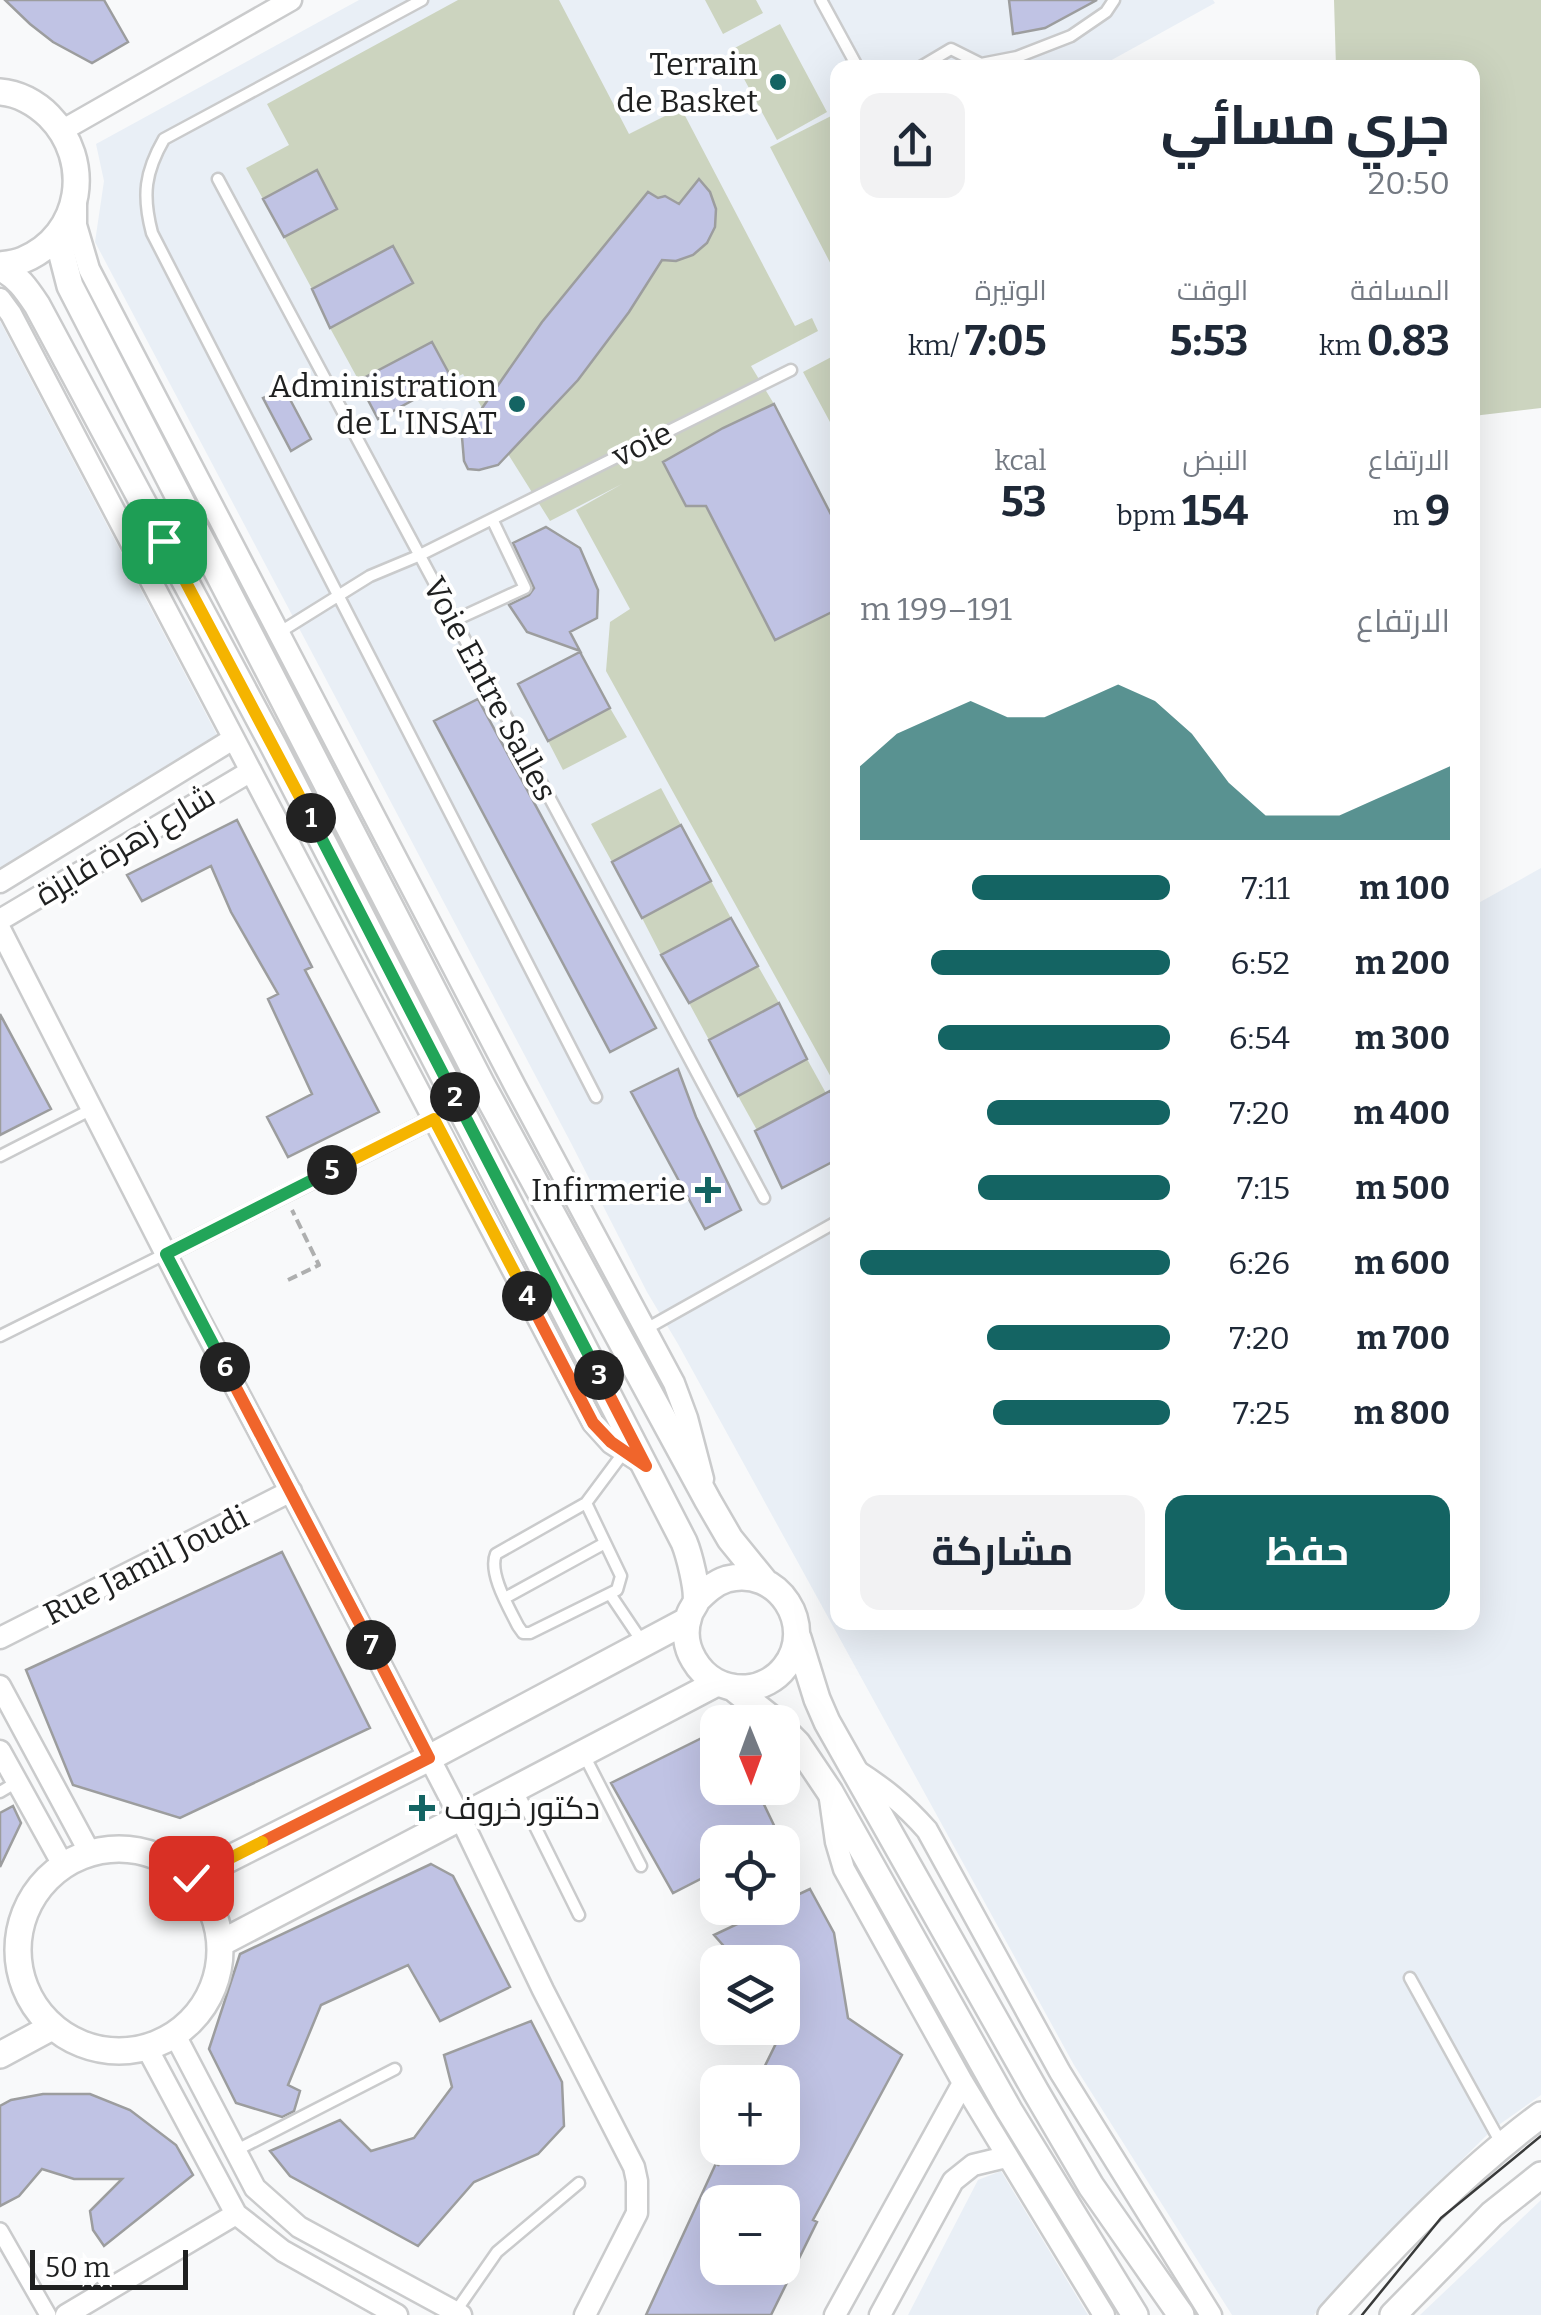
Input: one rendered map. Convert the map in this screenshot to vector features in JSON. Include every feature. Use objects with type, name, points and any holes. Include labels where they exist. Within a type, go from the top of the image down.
[{"type":"street","points":[[63,130],[291,0]]},
{"type":"street","points":[[3,89],[39,106],[63,130],[77,164],[76,226],[89,270],[674,1382],[708,1501]]},
{"type":"street","points":[[0,267],[46,246],[64,226],[76,201]]},
{"type":"street","points":[[64,226],[60,251],[70,286],[482,1085],[730,1539],[765,1582],[792,1607],[816,1699],[854,1769],[1091,2186],[1180,2315]]},
{"type":"street","points":[[0,267],[22,284],[37,305],[282,763],[684,1542],[690,1557],[692,1611],[686,1639],[692,1657],[702,1672],[753,1705]]},
{"type":"street","points":[[6,307],[593,1423],[646,1466]]},
{"type":"street","name":"شارع زهرة فايزة","points":[[0,882],[232,739]]},
{"type":"street","name":"شارع زهرة فايزة","points":[[0,920],[251,771]]},
{"type":"street","points":[[0,929],[429,1758],[634,2167],[637,2213],[585,2315]]},
{"type":"street","points":[[166,1254],[434,1119]]},
{"type":"street","name":"Rue Jamil Joudi","points":[[0,1638],[291,1491]]},
{"type":"street","points":[[191,1878],[644,1644],[692,1611],[709,1588],[726,1579],[746,1577],[765,1582]]},
{"type":"street","points":[[221,1943],[725,1685],[749,1688],[766,1683],[791,1659],[798,1636]]},
{"type":"street","points":[[0,1686],[90,1852]]},
{"type":"street","points":[[800,1747],[830,1792],[1008,2110],[1136,2315]]},
{"type":"street","points":[[0,1751],[9,1787],[63,1865]]},
{"type":"street","points":[[854,1769],[894,1796],[927,1830],[1060,2072],[1211,2315]]},
{"type":"street","points":[[830,1792],[844,1869],[1006,2157],[1104,2315]]},
{"type":"street","points":[[126,1849],[161,1858],[191,1878],[212,1908],[221,1943],[217,1979],[201,2010],[175,2035],[146,2048],[113,2052],[80,2044],[52,2027],[10,1977],[24,1912],[40,1886],[63,1865],[90,1852],[126,1849]]},
{"type":"street","points":[[0,2055],[52,2027]]},
{"type":"street","points":[[175,2035],[254,2188],[299,2226],[458,2314]]},
{"type":"street","points":[[146,2048],[236,2214],[283,2251],[396,2315]]},
{"type":"street","points":[[835,2315],[963,2083]]},
{"type":"street","points":[[1331,2315],[1379,2261],[1501,2144],[1541,2115]]},
{"type":"street","points":[[880,2315],[953,2181],[973,2165],[1006,2157]]},
{"type":"street","points":[[1393,2315],[1492,2214],[1541,2175]]},
{"type":"street","points":[[66,2315],[236,2214]]},
{"type":"street","points":[[0,2231],[48,2315]]},
{"type":"lane","points":[[422,0],[164,138],[152,160],[146,209],[152,233],[596,1097]]},
{"type":"lane","points":[[820,0],[854,60]]},
{"type":"lane","points":[[1005,60],[1071,36],[1106,12],[1114,0]]},
{"type":"lane","points":[[932,60],[951,49],[970,60]]},
{"type":"lane","name":"Voie Entre Salles","points":[[218,179],[764,1198]]},
{"type":"lane","name":"voie","points":[[492,519],[792,370]]},
{"type":"lane","points":[[280,632],[370,576],[492,519],[525,588],[453,621]]},
{"type":"lane","points":[[0,1156],[92,1109]]},
{"type":"lane","points":[[646,1329],[830,1226]]},
{"type":"lane","points":[[0,1336],[166,1254]]},
{"type":"lane","points":[[586,1503],[621,1576],[617,1590],[530,1634],[524,1632],[495,1575],[492,1562],[496,1554],[586,1503],[624,1452]]},
{"type":"lane","points":[[505,1598],[605,1543]]},
{"type":"lane","points":[[610,1594],[644,1644]]},
{"type":"lane","points":[[584,1754],[640,1866]]},
{"type":"lane","points":[[517,1790],[579,1915]]},
{"type":"lane","points":[[1410,1978],[1501,2144]]},
{"type":"lane","points":[[234,2151],[395,2069]]},
{"type":"lane","points":[[458,2314],[497,2252],[579,2183]]},
{"type":"path","points":[[284,1194],[319,1265],[288,1280]]},
{"type":"shaded area","points":[[359,0],[1215,3],[1112,60],[830,60],[830,1621],[647,1292],[95,242],[104,181],[96,144]]},
{"type":"shaded area","points":[[0,321],[217,735],[0,868]]},
{"type":"shaded area","points":[[1541,868],[1541,2095],[1493,2129],[1371,2250],[1314,2315],[1232,2315],[1074,2065],[835,1630],[1480,1630],[1480,902]]},
{"type":"shaded area","points":[[1001,2171],[1088,2315],[908,2315],[978,2180]]},
{"type":"shaded area","points":[[1540,2201],[1541,2315],[1420,2315]]},
{"type":"green space","points":[[458,0],[559,0],[629,134],[681,108],[795,326],[812,318],[818,331],[751,366],[774,404],[663,462],[686,505],[706,506],[775,639],[830,612],[830,1075],[606,671],[610,622],[630,609],[576,510],[622,484],[550,521],[508,454],[578,380],[662,260],[680,259],[705,245],[715,222],[709,193],[699,179],[679,204],[666,196],[658,198],[647,193],[482,408],[463,374],[452,379],[432,342],[359,381],[330,328],[413,282],[393,246],[312,289],[284,237],[337,209],[316,171],[263,199],[246,168],[289,145],[267,104]]},
{"type":"green space","points":[[705,0],[756,0],[763,13],[723,34]]},
{"type":"green space","points":[[1334,0],[1541,0],[1541,408],[1480,415],[1480,60],[1336,60]]},
{"type":"green space","name":"Terrain de Basket","points":[[780,24],[827,112],[777,140],[729,51]]},
{"type":"green space","points":[[830,117],[830,263],[770,147]]},
{"type":"green space","points":[[830,358],[830,422],[803,372]]},
{"type":"green space","points":[[610,708],[627,737],[563,770],[548,741]]},
{"type":"green space","points":[[661,788],[681,825],[612,862],[591,824]]},
{"type":"green space","points":[[711,881],[731,918],[661,955],[642,918]]},
{"type":"green space","points":[[758,966],[779,1003],[709,1040],[689,1003]]},
{"type":"green space","points":[[807,1059],[827,1095],[758,1132],[738,1096]]},
{"type":"building","points":[[5,0],[104,0],[128,42],[92,63],[53,42]]},
{"type":"building","points":[[1009,0],[1097,0],[1045,28],[1013,34]]},
{"type":"building","points":[[317,170],[337,209],[284,237],[263,199]]},
{"type":"building","points":[[699,179],[710,192],[716,209],[715,227],[707,243],[693,255],[676,261],[662,260],[578,380],[498,465],[468,469],[462,437],[542,322],[648,192],[679,204]]},
{"type":"building","points":[[393,246],[413,283],[330,328],[312,289]]},
{"type":"building","points":[[432,342],[452,379],[378,419],[358,381]]},
{"type":"building","points":[[284,388],[311,439],[291,451],[263,398]]},
{"type":"building","points":[[774,404],[830,512],[830,613],[775,640],[706,506],[686,506],[663,462]]},
{"type":"building","points":[[546,527],[580,548],[598,590],[597,618],[570,632],[580,651],[527,632],[509,605],[534,588],[513,543]]},
{"type":"building","points":[[580,652],[610,708],[548,741],[518,684]]},
{"type":"building","points":[[478,699],[656,1028],[610,1052],[434,721]]},
{"type":"building","points":[[237,820],[312,967],[305,970],[379,1112],[288,1157],[267,1117],[312,1094],[268,999],[278,994],[231,912],[211,866],[142,901],[127,875]]},
{"type":"building","points":[[681,825],[711,881],[642,918],[612,862]]},
{"type":"building","points":[[731,918],[758,966],[689,1003],[661,955]]},
{"type":"building","points":[[779,1003],[807,1059],[738,1096],[709,1040]]},
{"type":"building","points":[[0,1014],[51,1109],[0,1135]]},
{"type":"building","points":[[678,1069],[696,1117],[741,1210],[705,1229],[631,1092]]},
{"type":"building","points":[[830,1091],[830,1163],[782,1188],[755,1131]]},
{"type":"building","points":[[282,1552],[370,1728],[180,1818],[73,1785],[26,1670]]},
{"type":"building","points":[[700,1739],[700,1805],[764,1805],[774,1825],[700,1825],[700,1879],[673,1893],[611,1783]]},
{"type":"building","points":[[13,1806],[21,1823],[0,1867],[0,1813]]},
{"type":"building","points":[[431,1864],[453,1876],[510,1987],[440,2021],[408,1965],[321,2005],[288,2085],[300,2091],[294,2111],[282,2117],[236,2103],[209,2049],[240,1954]]},
{"type":"building","points":[[810,1889],[834,1933],[848,2018],[902,2055],[813,2220],[817,2222],[800,2256],[800,2185],[706,2185],[715,2165],[800,2165],[800,2065],[765,2065],[775,2045],[800,2045],[800,1945],[723,1945],[714,1935],[735,1925],[800,1925],[800,1894]]},
{"type":"building","points":[[531,2021],[562,2082],[564,2126],[538,2154],[474,2182],[418,2246],[290,2176],[270,2151],[340,2120],[371,2151],[414,2138],[452,2087],[444,2055]]},
{"type":"building","points":[[43,2094],[90,2094],[130,2110],[176,2145],[193,2175],[104,2246],[93,2230],[90,2211],[122,2179],[74,2179],[42,2169],[19,2196],[0,2206],[0,2106]]},
{"type":"building","points":[[700,2198],[700,2285],[786,2285],[771,2315],[646,2315]]},
{"type":"tram line","points":[[1362,2315],[1441,2218],[1541,2136]]},
{"type":"place","name":"Terrain de Basket","points":[[778,82]]},
{"type":"place","name":"Administration de L'INSAT","points":[[517,404]]},
{"type":"place","name":"Infirmerie","points":[[708,1190]]},
{"type":"place","name":"دكتور خروف","points":[[422,1808]]},
{"type":"route","points":[[164,541],[646,1466],[611,1442],[593,1423],[434,1119],[166,1254],[429,1758],[191,1878]]}]
